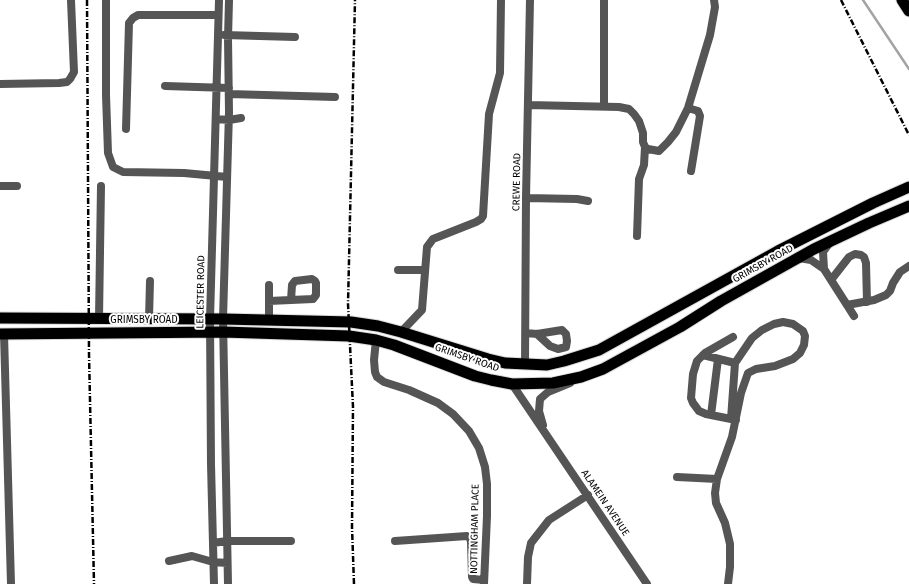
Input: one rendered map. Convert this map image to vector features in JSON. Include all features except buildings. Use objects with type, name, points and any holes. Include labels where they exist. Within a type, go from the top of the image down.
[{"type":"highway","points":[[902,0],[909,11]]},
{"type":"highway","name":"GRIMSBY ROAD","points":[[0,318],[223,319],[351,322],[378,326],[401,332],[488,360],[506,363],[547,365],[599,350],[784,248],[873,203],[909,187]]},
{"type":"highway","name":"GRIMSBY ROAD","points":[[2,334],[223,332],[343,336],[376,340],[394,345],[475,376],[512,384],[553,383],[581,377],[603,369],[680,327],[721,301],[799,258],[831,241],[909,206]]},
{"type":"highway","points":[[376,340],[378,326]]},
{"type":"street","points":[[0,84],[59,83],[67,82],[70,79],[74,72],[71,0]]},
{"type":"street","points":[[106,0],[106,95],[108,153],[113,167],[118,171],[123,172],[184,173],[227,177]]},
{"type":"street","name":"LEICESTER ROAD","points":[[214,584],[210,319],[218,0]]},
{"type":"street","points":[[228,584],[223,319],[229,120],[229,0]]},
{"type":"street","points":[[401,332],[422,310],[427,247],[433,239],[476,222],[483,216],[489,114],[500,74],[501,0]]},
{"type":"street","name":"CREWE ROAD","points":[[525,364],[526,198],[530,0]]},
{"type":"street","points":[[604,0],[604,106]]},
{"type":"street","points":[[645,147],[648,150],[655,151],[664,148],[676,132],[688,108],[710,35],[715,7],[714,0]]},
{"type":"street","points":[[126,129],[129,23],[133,18],[138,15],[218,14]]},
{"type":"street","points":[[218,35],[295,38]]},
{"type":"street","points":[[164,86],[216,88],[229,91],[335,97]]},
{"type":"street","points":[[528,105],[619,107],[629,109],[634,114],[644,133],[643,142],[645,147],[644,165],[638,179],[637,236]]},
{"type":"street","points":[[688,108],[698,111],[700,116],[691,171]]},
{"type":"street","points":[[216,119],[229,120],[241,118]]},
{"type":"street","points":[[0,186],[17,186]]},
{"type":"street","points":[[99,318],[101,186]]},
{"type":"street","points":[[526,198],[577,199],[588,201]]},
{"type":"street","points":[[824,269],[824,252],[831,241]]},
{"type":"street","points":[[831,280],[849,257],[855,254],[861,255],[866,263],[867,302]]},
{"type":"street","points":[[799,258],[811,260],[824,269],[854,316]]},
{"type":"street","points":[[847,305],[867,302],[886,295],[890,291],[900,272],[909,266]]},
{"type":"street","points":[[398,270],[425,270]]},
{"type":"street","points":[[149,319],[150,281]]},
{"type":"street","points":[[269,285],[269,320]]},
{"type":"street","points":[[269,301],[291,300]]},
{"type":"street","points":[[728,584],[730,544],[725,523],[716,503],[715,493],[717,479],[732,437],[735,363],[752,338],[762,330],[774,324],[783,322],[793,324],[803,331],[805,336],[804,345],[800,353],[793,359],[775,366],[756,369],[748,373],[733,420]]},
{"type":"street","points":[[526,333],[537,334]]},
{"type":"street","points":[[2,334],[11,584]]},
{"type":"street","points":[[733,337],[703,355],[695,365],[691,398],[699,411],[733,420]]},
{"type":"street","name":"NOTTINGHAM PLACE","points":[[376,340],[375,372],[377,376],[384,382],[410,390],[438,403],[453,414],[469,431],[479,448],[485,467],[486,484],[487,516],[484,582]]},
{"type":"street","points":[[703,355],[735,363]]},
{"type":"street","points":[[711,415],[718,359]]},
{"type":"street","name":"ALAMEIN AVENUE","points":[[546,433],[539,411],[540,399],[548,392],[581,377]]},
{"type":"street","name":"ALAMEIN AVENUE","points":[[512,384],[647,584]]},
{"type":"street","points":[[211,453],[225,453]]},
{"type":"street","points":[[677,477],[717,479]]},
{"type":"street","points":[[527,584],[528,557],[531,543],[538,532],[549,520],[588,495]]},
{"type":"street","points":[[395,541],[467,536],[470,538],[471,542],[472,577],[473,579],[484,582]]},
{"type":"street","points":[[213,543],[227,541],[290,541]]},
{"type":"street","points":[[169,561],[192,556],[213,562],[227,563]]},
{"type":"waterway","points":[[863,0],[909,69]]},
{"type":"railway","points":[[87,0],[89,354],[94,584]]},
{"type":"railway","points":[[354,584],[352,527],[353,407],[348,304],[355,0]]},
{"type":"railway","points":[[841,0],[909,135]]}]
